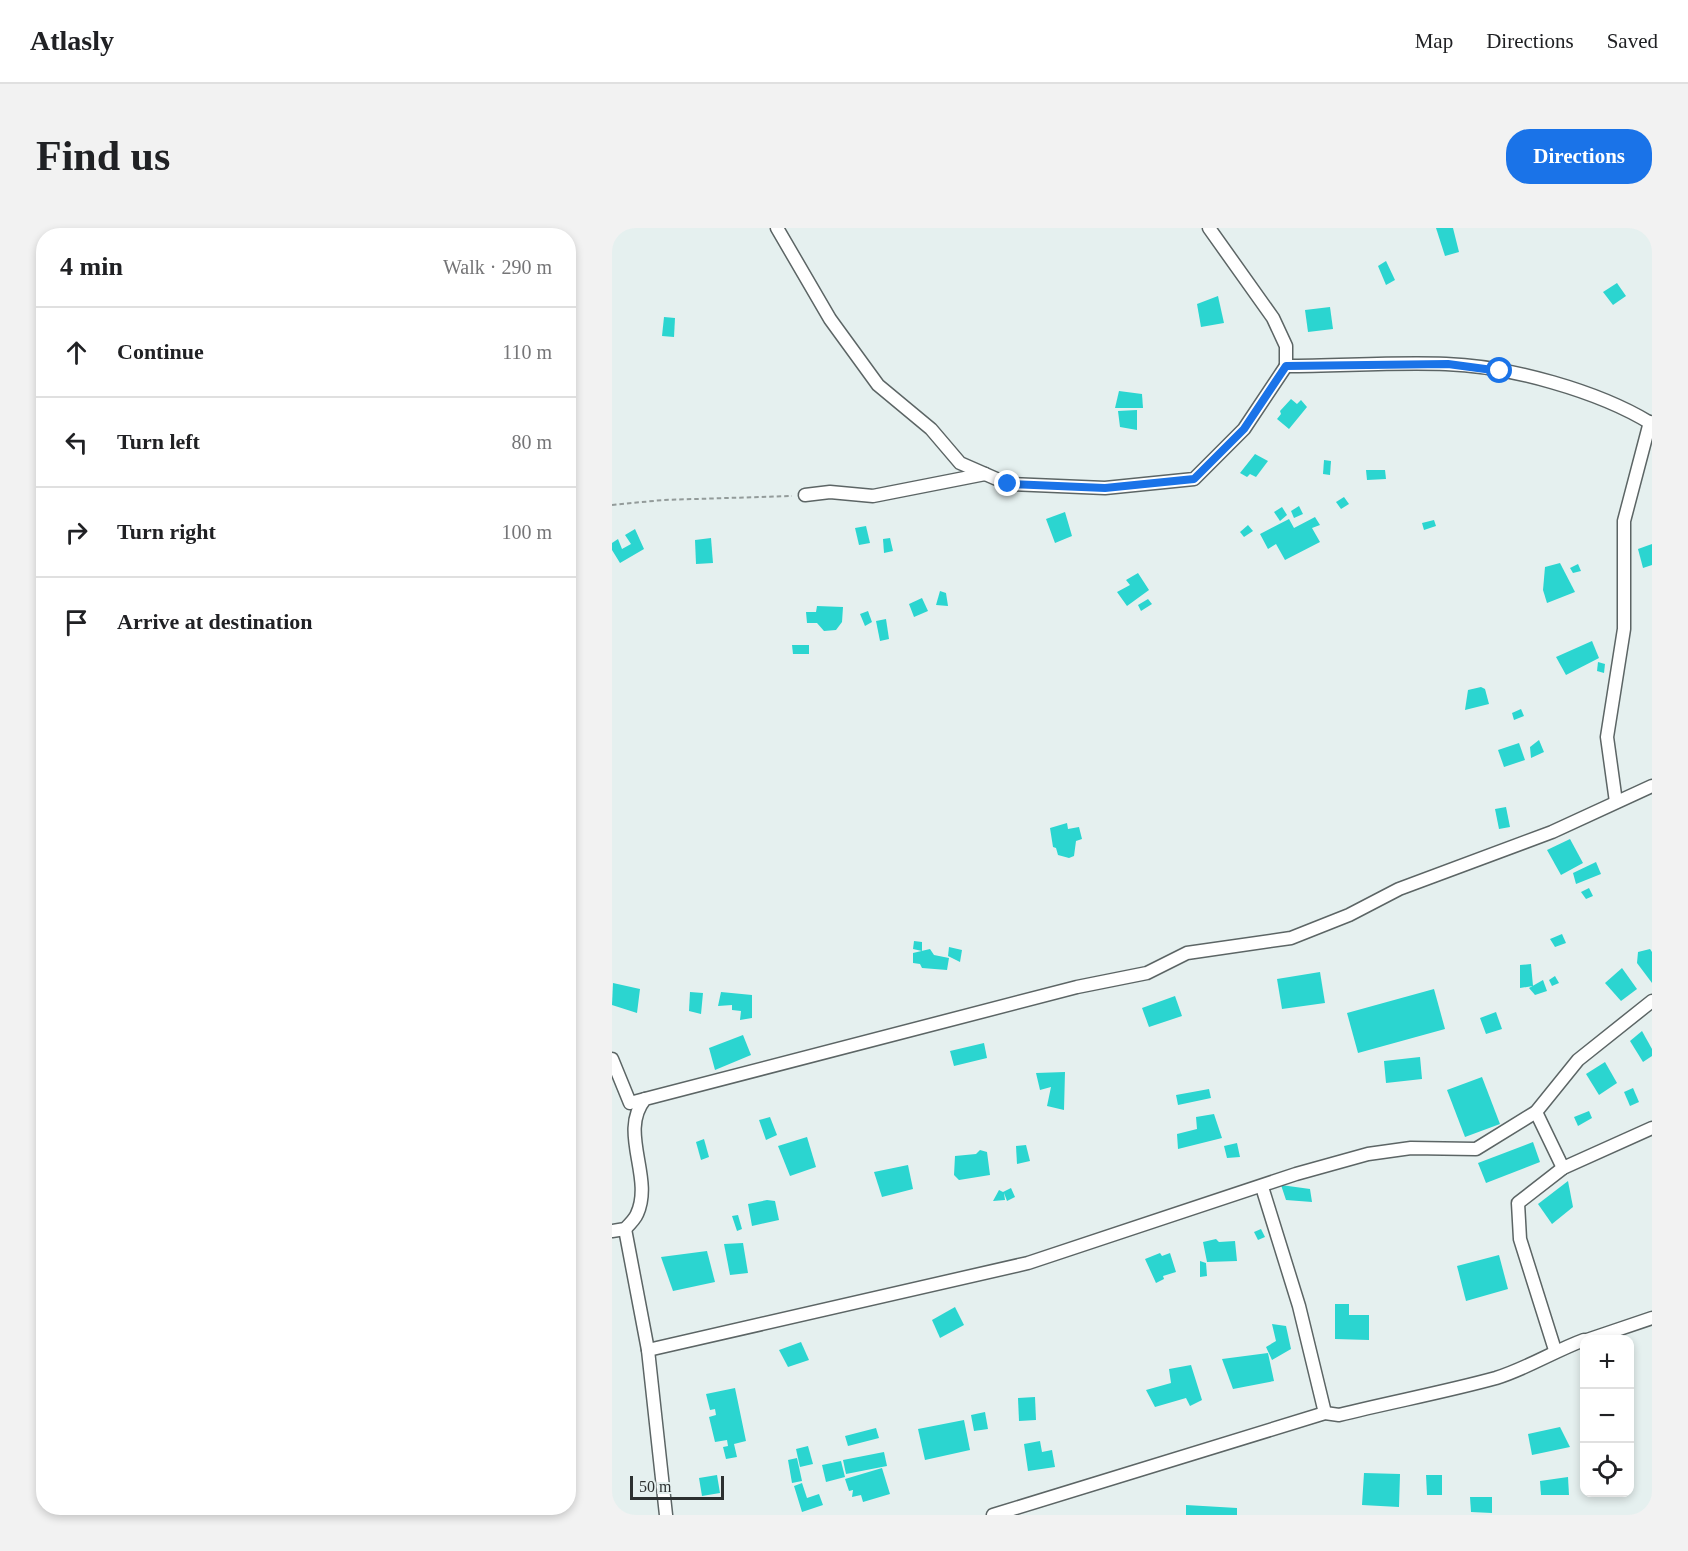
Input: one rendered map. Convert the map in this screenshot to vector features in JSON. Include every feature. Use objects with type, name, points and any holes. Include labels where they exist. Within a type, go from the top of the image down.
[{"type":"street","points":[[777,228],[830,319],[878,385],[931,429],[960,463],[1008,484],[1105,488],[1194,479],[1244,429],[1286,366],[1286,346],[1273,318],[1209,228]]},
{"type":"street","points":[[1286,366],[1448,364],[1500,371],[1578,389],[1630,410],[1651,423],[1624,521],[1624,629],[1607,737],[1616,802]]},
{"type":"street","points":[[805,495],[830,492],[873,496],[986,474]]},
{"type":"street","points":[[612,1059],[630,1103],[1077,987],[1147,973],[1187,953],[1291,938],[1349,915],[1400,889],[1552,832],[1652,786]]},
{"type":"street","points":[[648,1350],[1028,1263],[1368,1154],[1411,1148],[1476,1149],[1536,1112],[1578,1060],[1652,1001]]},
{"type":"street","points":[[612,1231],[625,1229],[637,1214],[641,1195],[634,1125],[637,1109],[645,1099]]},
{"type":"street","points":[[1536,1112],[1563,1168]]},
{"type":"street","points":[[1555,1350],[1520,1239],[1518,1203],[1563,1168],[1652,1128]]},
{"type":"street","points":[[1262,1187],[1299,1306],[1325,1413]]},
{"type":"street","points":[[625,1229],[648,1350],[666,1515]]},
{"type":"street","points":[[1601,1335],[1652,1318]]},
{"type":"street","points":[[993,1515],[1325,1413],[1339,1415],[1497,1377],[1541,1361],[1555,1350],[1580,1342]]},
{"type":"path","points":[[612,505],[663,500],[805,495]]},
{"type":"building","points":[[1436,228],[1453,228],[1459,252],[1445,256]]},
{"type":"building","points":[[1386,261],[1395,280],[1386,285],[1378,266]]},
{"type":"building","points":[[1617,283],[1626,296],[1613,305],[1603,292]]},
{"type":"building","points":[[1218,296],[1224,323],[1201,327],[1197,304]]},
{"type":"building","points":[[1330,307],[1333,329],[1308,332],[1305,310]]},
{"type":"building","points":[[664,317],[675,318],[674,337],[662,336]]},
{"type":"building","points":[[1119,391],[1142,394],[1143,408],[1115,408]]},
{"type":"building","points":[[1291,399],[1297,404],[1301,400],[1307,407],[1289,429],[1277,419],[1281,414],[1280,411]]},
{"type":"building","points":[[1137,410],[1137,430],[1120,427],[1118,411]]},
{"type":"building","points":[[1255,454],[1268,461],[1256,477],[1250,474],[1247,477],[1240,473]]},
{"type":"building","points":[[1324,460],[1331,461],[1330,475],[1323,474]]},
{"type":"building","points":[[1366,470],[1385,470],[1386,479],[1367,480]]},
{"type":"building","points":[[1344,497],[1349,504],[1341,509],[1336,502]]},
{"type":"building","points":[[1299,506],[1303,514],[1294,518],[1291,511]]},
{"type":"building","points":[[1282,507],[1287,515],[1280,521],[1274,512]]},
{"type":"building","points":[[1065,512],[1072,536],[1055,543],[1046,519]]},
{"type":"building","points":[[1315,517],[1320,525],[1312,528],[1320,542],[1285,560],[1276,544],[1268,549],[1260,534],[1289,519],[1294,528]]},
{"type":"building","points":[[1434,520],[1436,526],[1424,530],[1422,523]]},
{"type":"building","points":[[1248,525],[1253,531],[1244,537],[1240,532]]},
{"type":"building","points":[[866,526],[870,543],[859,545],[855,528]]},
{"type":"building","points":[[635,529],[644,549],[620,563],[612,550],[612,543],[618,539],[622,549],[631,544],[625,535]]},
{"type":"building","points":[[711,538],[713,563],[696,564],[695,540]]},
{"type":"building","points":[[890,538],[893,551],[884,553],[883,539]]},
{"type":"building","points":[[1652,544],[1652,565],[1643,568],[1638,549]]},
{"type":"building","points":[[1560,563],[1575,592],[1547,603],[1543,590],[1545,567]]},
{"type":"building","points":[[1578,564],[1581,571],[1573,573],[1570,568]]},
{"type":"building","points":[[1138,573],[1149,590],[1127,606],[1117,592],[1130,585],[1126,580]]},
{"type":"building","points":[[940,591],[946,593],[948,606],[936,605]]},
{"type":"building","points":[[922,598],[928,611],[914,617],[909,604]]},
{"type":"building","points":[[1148,599],[1152,604],[1141,611],[1138,605]]},
{"type":"building","points":[[817,606],[843,607],[842,622],[836,630],[824,631],[817,623],[807,623],[806,612],[816,612]]},
{"type":"building","points":[[868,611],[872,622],[865,626],[860,614]]},
{"type":"building","points":[[886,619],[889,639],[880,641],[876,621]]},
{"type":"building","points":[[1592,641],[1599,658],[1566,675],[1556,657]]},
{"type":"building","points":[[792,645],[809,645],[809,654],[793,654]]},
{"type":"building","points":[[1598,662],[1605,664],[1604,673],[1597,671]]},
{"type":"building","points":[[1481,687],[1485,689],[1489,704],[1465,710],[1468,690]]},
{"type":"building","points":[[1521,709],[1524,716],[1514,720],[1512,713]]},
{"type":"building","points":[[1539,740],[1544,752],[1531,758],[1530,747]]},
{"type":"building","points":[[1519,743],[1525,760],[1504,767],[1498,750]]},
{"type":"building","points":[[1506,807],[1510,827],[1499,829],[1495,809]]},
{"type":"building","points":[[1067,823],[1068,829],[1079,827],[1082,839],[1076,841],[1074,856],[1069,858],[1058,855],[1056,848],[1053,847],[1050,828]]},
{"type":"building","points":[[1570,839],[1583,863],[1561,875],[1547,850]]},
{"type":"building","points":[[1596,862],[1601,874],[1576,884],[1573,873]]},
{"type":"building","points":[[1589,888],[1593,896],[1586,899],[1581,892]]},
{"type":"building","points":[[1562,934],[1566,943],[1555,947],[1550,939]]},
{"type":"building","points":[[914,941],[922,942],[922,951],[913,949]]},
{"type":"building","points":[[949,947],[962,950],[960,962],[948,956]]},
{"type":"building","points":[[930,949],[934,955],[949,958],[947,970],[922,968],[920,964],[913,963],[913,953]]},
{"type":"building","points":[[1650,949],[1652,952],[1652,983],[1637,963],[1638,952]]},
{"type":"building","points":[[1531,964],[1533,986],[1520,988],[1520,965]]},
{"type":"building","points":[[1622,968],[1637,989],[1621,1001],[1605,983]]},
{"type":"building","points":[[1320,972],[1325,1003],[1282,1009],[1277,979]]},
{"type":"building","points":[[1555,976],[1559,983],[1552,986],[1549,980]]},
{"type":"building","points":[[1543,980],[1547,991],[1535,995],[1529,988]]},
{"type":"building","points":[[613,983],[640,989],[637,1013],[612,1005]]},
{"type":"building","points":[[1434,989],[1445,1029],[1358,1053],[1347,1013]]},
{"type":"building","points":[[690,992],[703,993],[701,1014],[689,1011]]},
{"type":"building","points":[[721,992],[752,995],[752,1018],[740,1020],[741,1011],[732,1010],[732,1005],[718,1006]]},
{"type":"building","points":[[1175,996],[1182,1016],[1149,1027],[1142,1008]]},
{"type":"building","points":[[1496,1012],[1502,1029],[1486,1034],[1480,1018]]},
{"type":"building","points":[[1642,1031],[1652,1049],[1652,1056],[1643,1062],[1630,1041]]},
{"type":"building","points":[[743,1035],[751,1055],[715,1070],[709,1048]]},
{"type":"building","points":[[984,1043],[987,1058],[954,1066],[950,1051]]},
{"type":"building","points":[[1420,1057],[1422,1079],[1386,1083],[1384,1061]]},
{"type":"building","points":[[1605,1062],[1617,1083],[1599,1095],[1586,1074]]},
{"type":"building","points":[[1065,1072],[1064,1110],[1047,1106],[1051,1087],[1040,1090],[1036,1073]]},
{"type":"building","points":[[1482,1077],[1500,1124],[1465,1137],[1447,1090]]},
{"type":"building","points":[[1633,1088],[1639,1102],[1630,1106],[1624,1092]]},
{"type":"building","points":[[1209,1089],[1211,1098],[1178,1105],[1176,1095]]},
{"type":"building","points":[[1589,1111],[1592,1118],[1578,1126],[1574,1117]]},
{"type":"building","points":[[1214,1114],[1222,1138],[1178,1149],[1177,1134],[1197,1129],[1196,1117]]},
{"type":"building","points":[[770,1117],[777,1135],[766,1140],[759,1120]]},
{"type":"building","points":[[807,1137],[816,1167],[790,1176],[778,1146]]},
{"type":"building","points":[[704,1139],[709,1157],[701,1160],[696,1142]]},
{"type":"building","points":[[1533,1142],[1540,1162],[1486,1183],[1478,1163]]},
{"type":"building","points":[[1237,1143],[1240,1157],[1227,1158],[1224,1146]]},
{"type":"building","points":[[1026,1145],[1030,1161],[1017,1164],[1016,1146]]},
{"type":"building","points":[[980,1150],[987,1152],[990,1175],[959,1180],[954,1175],[955,1156],[976,1154]]},
{"type":"building","points":[[908,1165],[913,1189],[882,1197],[874,1172]]},
{"type":"building","points":[[1568,1181],[1573,1207],[1552,1224],[1538,1204]]},
{"type":"building","points":[[1281,1185],[1310,1189],[1312,1202],[1286,1200]]},
{"type":"building","points":[[1011,1188],[1015,1197],[1007,1201],[1004,1193],[1005,1200],[993,1201],[999,1190],[1003,1192]]},
{"type":"building","points":[[767,1200],[775,1201],[779,1220],[752,1226],[748,1204]]},
{"type":"building","points":[[738,1215],[742,1229],[737,1231],[732,1216]]},
{"type":"building","points":[[1261,1229],[1265,1237],[1258,1240],[1254,1232]]},
{"type":"building","points":[[1216,1239],[1219,1242],[1235,1241],[1237,1261],[1207,1262],[1203,1242]]},
{"type":"building","points":[[743,1243],[748,1273],[730,1275],[724,1244]]},
{"type":"building","points":[[707,1251],[715,1282],[673,1291],[661,1257]]},
{"type":"building","points":[[1160,1253],[1162,1256],[1170,1253],[1176,1272],[1163,1276],[1164,1279],[1156,1283],[1145,1259]]},
{"type":"building","points":[[1499,1255],[1508,1289],[1466,1301],[1457,1266]]},
{"type":"building","points":[[1200,1261],[1206,1263],[1207,1276],[1200,1277]]},
{"type":"building","points":[[1335,1304],[1349,1304],[1349,1315],[1369,1315],[1369,1340],[1335,1339]]},
{"type":"building","points":[[955,1307],[964,1325],[940,1338],[932,1320]]},
{"type":"building","points":[[1272,1324],[1286,1326],[1291,1349],[1272,1360],[1266,1347],[1276,1341]]},
{"type":"building","points":[[801,1342],[809,1360],[788,1367],[779,1350]]},
{"type":"building","points":[[1268,1353],[1274,1381],[1233,1389],[1222,1359]]},
{"type":"building","points":[[1191,1365],[1202,1400],[1190,1406],[1186,1398],[1155,1407],[1146,1390],[1171,1383],[1169,1369]]},
{"type":"building","points":[[735,1388],[746,1441],[734,1444],[737,1457],[726,1459],[723,1447],[728,1446],[727,1440],[715,1442],[709,1417],[716,1415],[715,1409],[710,1410],[706,1394]]},
{"type":"building","points":[[1035,1397],[1036,1420],[1019,1421],[1018,1398]]},
{"type":"building","points":[[985,1412],[988,1429],[974,1431],[971,1415]]},
{"type":"building","points":[[964,1420],[970,1450],[925,1460],[918,1429]]},
{"type":"building","points":[[1560,1427],[1570,1447],[1532,1455],[1528,1434]]},
{"type":"building","points":[[876,1428],[879,1438],[848,1446],[845,1436]]},
{"type":"building","points":[[1040,1441],[1042,1452],[1052,1450],[1055,1467],[1028,1471],[1024,1444]]},
{"type":"building","points":[[808,1446],[813,1464],[800,1467],[796,1449]]},
{"type":"building","points":[[884,1452],[887,1466],[846,1474],[843,1460]]},
{"type":"building","points":[[797,1458],[802,1481],[792,1483],[788,1460]]},
{"type":"building","points":[[841,1461],[845,1477],[826,1482],[822,1465]]},
{"type":"building","points":[[882,1468],[890,1494],[863,1502],[861,1495],[852,1497],[853,1490],[849,1491],[845,1479]]},
{"type":"building","points":[[1364,1473],[1400,1474],[1399,1507],[1362,1505]]},
{"type":"building","points":[[717,1475],[720,1493],[702,1496],[699,1478]]},
{"type":"building","points":[[1426,1475],[1442,1475],[1442,1495],[1427,1495]]},
{"type":"building","points":[[1568,1477],[1569,1495],[1541,1495],[1540,1481]]},
{"type":"building","points":[[802,1483],[807,1498],[819,1494],[823,1505],[802,1512],[794,1486]]},
{"type":"building","points":[[1470,1497],[1492,1497],[1492,1513],[1471,1512]]},
{"type":"building","points":[[1186,1505],[1237,1508],[1237,1515],[1186,1515]]},
{"type":"route","points":[[1008,484],[1105,488],[1194,479],[1244,429],[1286,366],[1448,364],[1500,371]]}]
